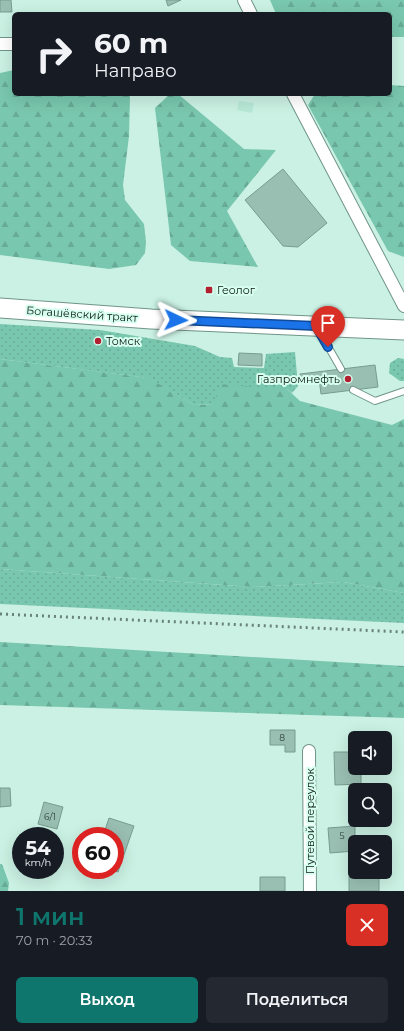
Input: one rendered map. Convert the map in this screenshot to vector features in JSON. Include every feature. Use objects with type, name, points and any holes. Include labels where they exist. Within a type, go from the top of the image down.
[{"type":"main road","name":"Богашёвский тракт","points":[[0,308],[151,319],[404,330]]},
{"type":"street","points":[[244,0],[250,12]]},
{"type":"street","points":[[0,44],[12,44]]},
{"type":"street","points":[[294,96],[404,306]]},
{"type":"street","name":"Путевой переулок","points":[[309,751],[310,891]]},
{"type":"lane","points":[[316,326],[341,369]]},
{"type":"lane","points":[[353,390],[376,402],[404,391]]},
{"type":"shaded area","points":[[239,101],[254,103],[252,113],[237,110]]},
{"type":"green space","points":[[270,0],[404,0],[404,37],[392,37],[392,12],[275,12]]},
{"type":"green space","points":[[12,70],[12,96],[129,96],[129,136],[123,185],[125,200],[144,224],[146,242],[145,253],[136,265],[109,269],[0,255],[0,73]]},
{"type":"green space","points":[[392,85],[404,86],[404,257],[388,251],[308,105],[314,96],[392,96]]},
{"type":"green space","points":[[168,96],[180,96],[244,149],[276,150],[227,211],[258,267],[190,261],[171,245],[155,108]]},
{"type":"green space","points":[[0,324],[100,330],[195,346],[220,357],[232,358],[234,367],[264,368],[266,354],[295,352],[298,386],[292,393],[287,389],[271,389],[214,404],[194,405],[148,378],[0,359]]},
{"type":"green space","points":[[398,358],[404,359],[404,381],[400,381],[389,373],[390,363]]},
{"type":"green space","points":[[0,359],[149,378],[194,405],[214,404],[220,384],[287,389],[300,401],[392,425],[404,419],[404,593],[343,582],[252,587],[0,569]]},
{"type":"green space","points":[[0,569],[252,587],[343,582],[404,593],[404,623],[0,604]]},
{"type":"green space","points":[[0,642],[404,666],[404,718],[0,705]]},
{"type":"green space","points":[[0,864],[2,864],[9,883],[8,891],[0,891]]},
{"type":"building","points":[[0,0],[11,0],[12,12],[0,12]]},
{"type":"building","points":[[166,0],[181,0],[168,6]]},
{"type":"building","points":[[283,169],[327,223],[298,247],[283,246],[245,200]]},
{"type":"building","points":[[239,353],[262,354],[262,366],[238,365]]},
{"type":"building","name":"Газпромнефть","points":[[375,365],[378,387],[321,394],[319,378],[301,380],[300,374]]},
{"type":"building","points":[[270,730],[295,730],[295,752],[285,752],[285,745],[270,745]]},
{"type":"building","points":[[334,752],[348,752],[348,775],[361,775],[361,783],[335,785]]},
{"type":"building","points":[[0,788],[10,788],[11,806],[0,807]]},
{"type":"building","points":[[44,802],[63,807],[58,827],[49,827],[38,824]]},
{"type":"building","points":[[109,818],[134,826],[124,855],[124,827],[106,827]]},
{"type":"building","points":[[355,827],[355,835],[348,835],[348,852],[330,853],[328,828]]},
{"type":"building","points":[[260,877],[285,877],[285,891],[260,891]]},
{"type":"building","points":[[349,879],[379,879],[379,891],[349,891]]},
{"type":"railway","points":[[0,614],[404,632]]},
{"type":"place","name":"Геолог","points":[[209,290]]},
{"type":"place","name":"Томск","points":[[98,341]]},
{"type":"place","name":"Газпромнефть","points":[[348,379]]},
{"type":"route","points":[[176,320],[316,326],[328,347]]}]
